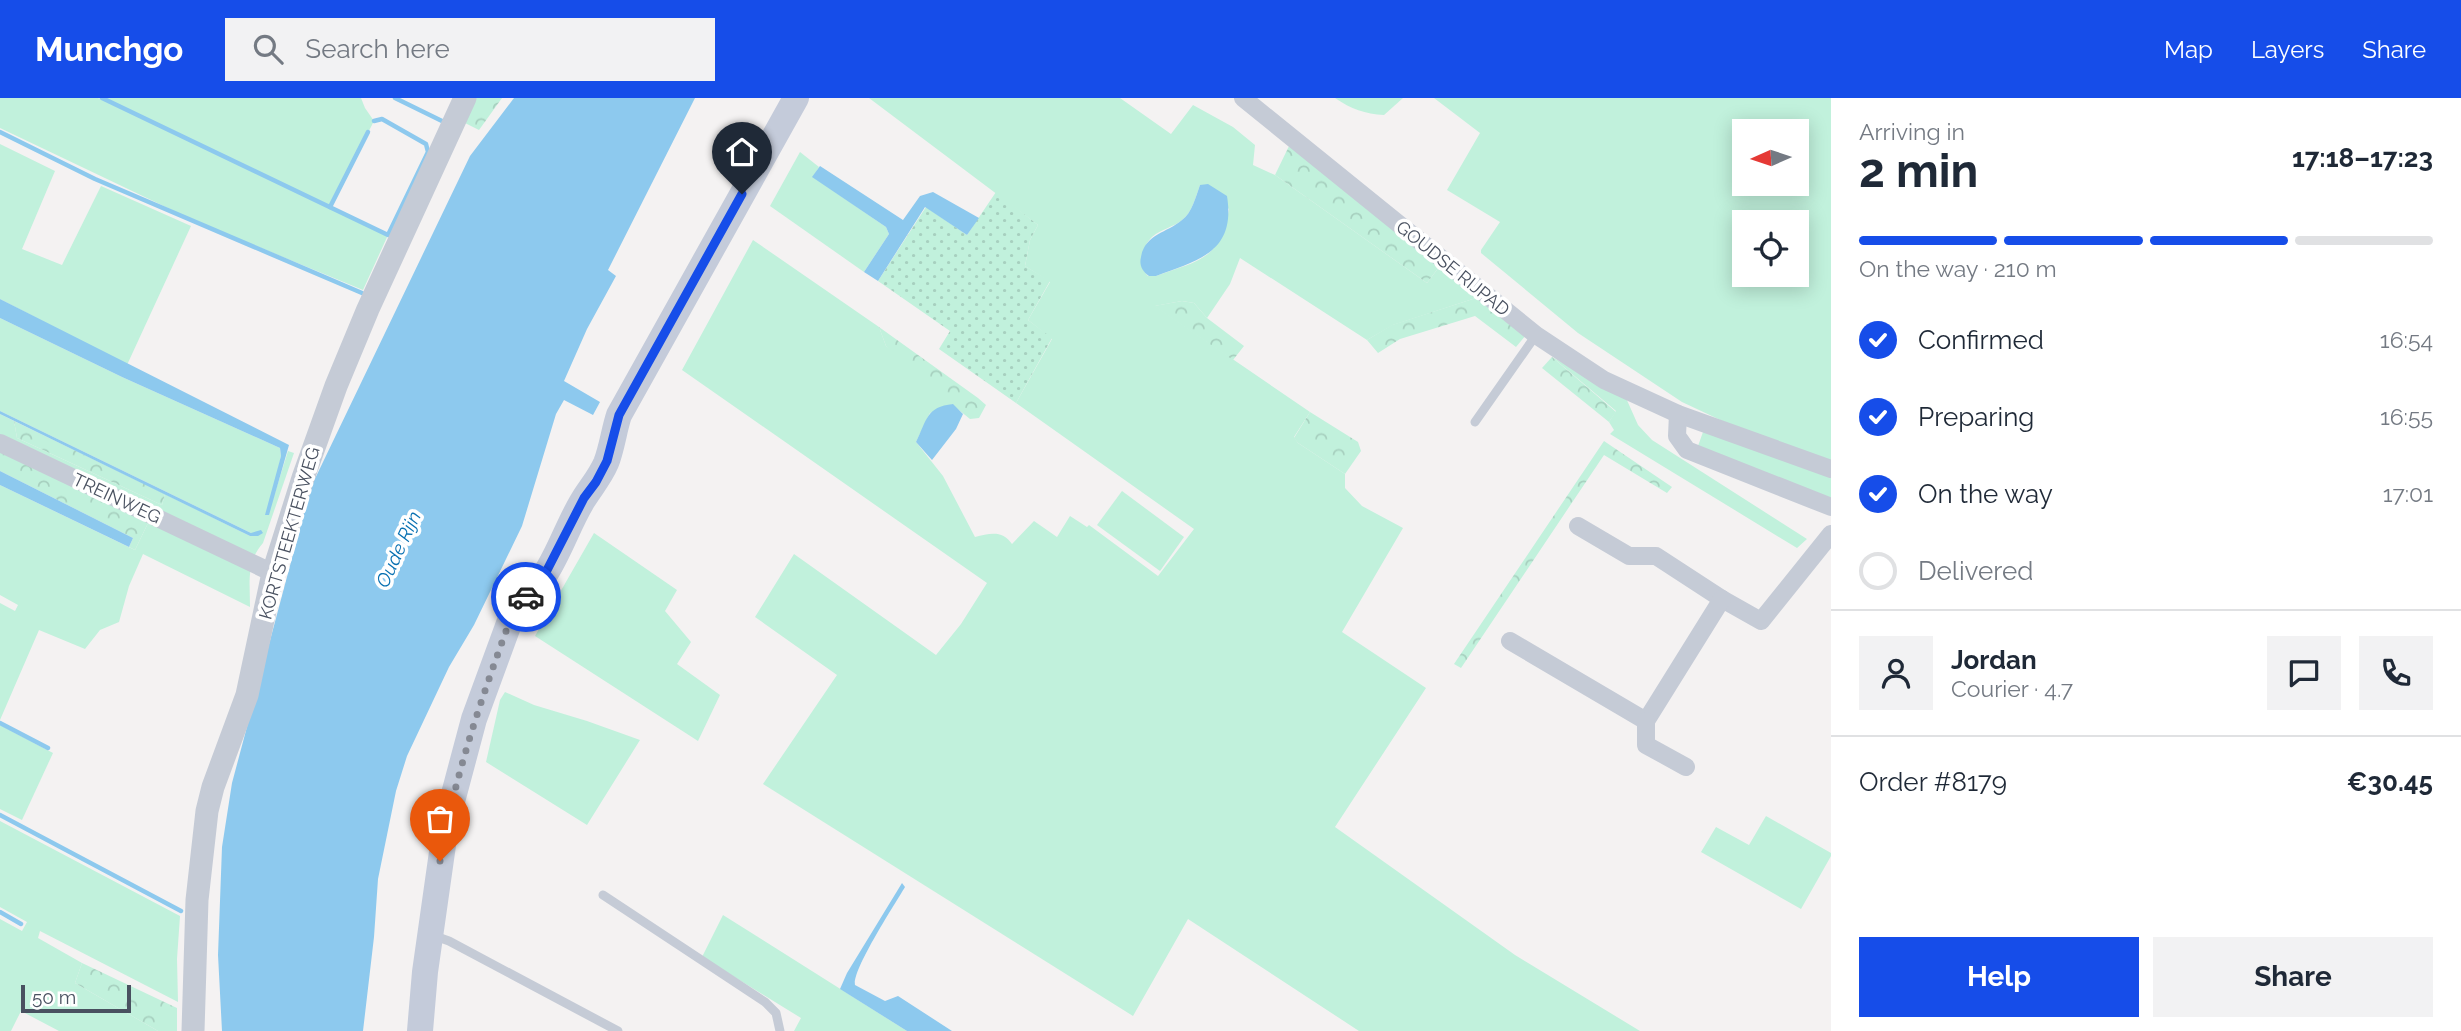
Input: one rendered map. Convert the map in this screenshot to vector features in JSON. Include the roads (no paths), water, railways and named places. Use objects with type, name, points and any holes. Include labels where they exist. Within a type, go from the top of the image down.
[{"type":"main road","points":[[421,1029],[430,935],[452,799],[474,719],[516,604],[527,597],[544,576],[584,498],[595,449],[607,427],[619,415],[796,98]]},
{"type":"street","name":"KORTSTEEKTERWEG","points":[[193,1031],[198,900],[207,811],[213,787],[247,695],[273,573],[336,386],[368,309],[465,98]]},
{"type":"street","name":"GOUDSE RIJPAD","points":[[1243,98],[1536,335],[1604,380],[1678,414],[1831,469]]},
{"type":"street","points":[[1678,414],[1677,436],[1687,450],[1831,507]]},
{"type":"street","name":"TREINWEG","points":[[0,443],[273,573]]},
{"type":"street","points":[[1578,526],[1629,556],[1656,556],[1721,599],[1761,621],[1831,534]]},
{"type":"street","points":[[1686,767],[1646,744],[1646,721],[1721,599]]},
{"type":"street","points":[[1510,640],[1646,721]]},
{"type":"lane","points":[[1475,422],[1536,335]]},
{"type":"lane","points":[[603,895],[765,1002],[776,1013],[780,1031]]},
{"type":"lane","points":[[430,935],[449,941],[618,1031]]},
{"type":"water","name":"Oude Rijn","points":[[514,98],[695,98],[608,270],[616,276],[587,329],[564,381],[600,402],[593,415],[564,400],[556,414],[522,526],[474,625],[449,667],[407,756],[396,791],[378,879],[363,1031],[222,1031],[218,955],[222,847],[232,783],[311,487],[470,156]]},
{"type":"water","points":[[820,166],[903,220],[920,196],[933,192],[979,218],[967,235],[925,207],[878,281],[864,272],[889,234],[886,227],[812,177]]},
{"type":"water","points":[[1208,184],[1227,196],[1226,230],[1220,242],[1211,251],[1186,265],[1149,276],[1140,263],[1143,249],[1157,235],[1185,217],[1200,185]]},
{"type":"water","points":[[0,299],[289,445],[269,515],[265,515],[281,456],[280,448],[122,377],[0,318]]},
{"type":"water","points":[[953,404],[963,414],[956,429],[932,460],[916,442],[928,416],[937,408]]},
{"type":"water","points":[[0,411],[251,533],[261,530],[263,533],[250,536],[0,414]]},
{"type":"water","points":[[0,471],[133,538],[129,547],[0,485]]},
{"type":"water","points":[[902,883],[905,887],[867,952],[855,985],[885,1001],[898,996],[952,1031],[907,1031],[840,989]]},
{"type":"waterway","points":[[102,98],[388,235],[428,152],[426,144],[382,119],[374,121]]},
{"type":"waterway","points":[[395,98],[442,121]]},
{"type":"waterway","points":[[0,132],[95,179],[362,293]]},
{"type":"waterway","points":[[330,207],[368,132]]},
{"type":"waterway","points":[[0,723],[48,748]]},
{"type":"waterway","points":[[0,815],[181,911]]},
{"type":"waterway","points":[[0,912],[21,924]]}]
